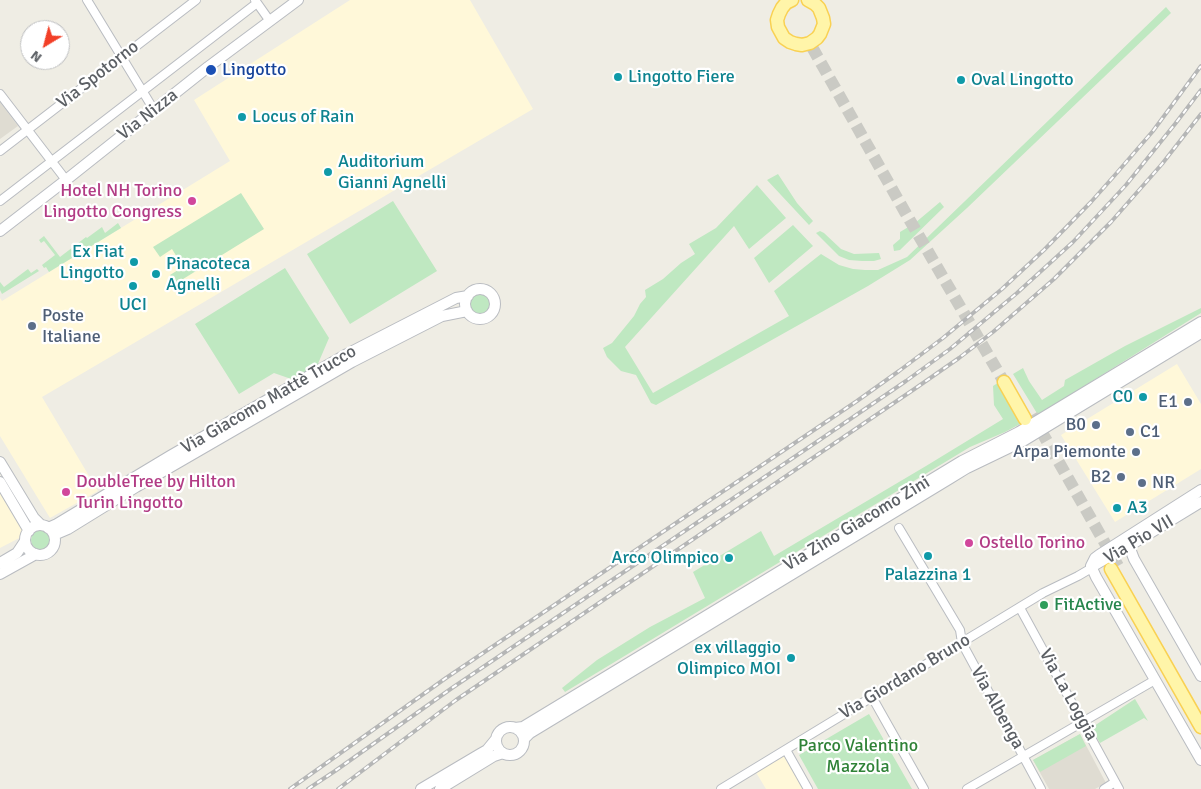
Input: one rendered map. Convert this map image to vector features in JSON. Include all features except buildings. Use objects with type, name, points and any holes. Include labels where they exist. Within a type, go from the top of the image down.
[{"type":"main road","points":[[788,1],[782,8],[777,20],[778,27],[784,38],[793,43],[802,44],[815,43],[824,24],[822,6],[808,0]]},
{"type":"main road","points":[[1007,380],[1028,417]]},
{"type":"main road","points":[[1201,710],[1115,568],[1201,727]]},
{"type":"street","points":[[87,0],[154,110]]},
{"type":"street","name":"Via Spotorno","points":[[0,151],[196,0]]},
{"type":"street","name":"Via Nizza","points":[[0,231],[208,67],[298,0]]},
{"type":"street","points":[[0,201],[143,92],[256,2],[267,17]]},
{"type":"street","points":[[0,94],[66,180]]},
{"type":"street","points":[[476,290],[487,292],[492,297],[494,306],[490,315],[481,319],[474,318],[466,311],[465,303],[468,296],[476,290]]},
{"type":"street","name":"Via Giacomo Mattè Trucco","points":[[48,530],[124,483],[347,354],[456,298],[468,296]]},
{"type":"street","name":"Via Giacomo Mattè Trucco","points":[[48,530],[68,529],[136,487],[352,362],[442,316],[466,311]]},
{"type":"street","name":"Via Zino Giacomo Zini","points":[[515,728],[523,727],[956,464],[1019,432],[1201,322]]},
{"type":"street","name":"Via Zino Giacomo Zini","points":[[524,739],[966,468],[1023,441],[1201,333]]},
{"type":"street","points":[[0,462],[34,518],[48,530],[55,542],[51,550],[45,554],[36,554],[0,574]]},
{"type":"street","points":[[0,482],[29,531]]},
{"type":"street","name":"Via Pio VII","points":[[1092,568],[1092,563],[1099,554],[1201,490]]},
{"type":"street","name":"Via Pio VII","points":[[1092,568],[1201,502]]},
{"type":"street","points":[[0,563],[17,553],[29,531],[37,526],[48,530]]},
{"type":"street","name":"Via Albenga","points":[[899,528],[960,630],[962,643],[1024,756]]},
{"type":"street","points":[[25,541],[29,549],[36,554]]},
{"type":"street","points":[[1129,546],[1134,559],[1198,665],[1201,676]]},
{"type":"street","points":[[1092,568],[1201,760]]},
{"type":"street","name":"Via Giordano Bruno","points":[[721,789],[1043,593],[1092,568]]},
{"type":"street","name":"Via La Loggia","points":[[1020,608],[1117,786],[1104,789]]},
{"type":"street","name":"Via Albenga","points":[[967,789],[1155,680]]},
{"type":"street","points":[[872,697],[924,789]]},
{"type":"street","points":[[421,789],[489,748],[502,729],[509,727],[521,731],[524,739],[523,747],[518,753],[510,755],[503,753],[497,747],[496,739]]},
{"type":"street","points":[[786,750],[808,789]]},
{"type":"street","points":[[440,789],[494,756],[503,753]]},
{"type":"street","points":[[1024,756],[1041,789]]},
{"type":"shaded area","points":[[350,0],[470,0],[533,109],[42,397],[98,491],[50,518],[0,436],[0,298],[2,301],[230,161],[194,100]]},
{"type":"shaded area","points":[[0,102],[18,126],[0,139]]},
{"type":"shaded area","name":"Arpa Piemonte","points":[[1177,364],[1201,404],[1201,469],[1115,522],[1061,435]]},
{"type":"shaded area","points":[[0,482],[27,534],[0,548]]},
{"type":"shaded area","points":[[1080,734],[1106,783],[1095,789],[1049,789],[1033,760]]},
{"type":"shaded area","points":[[786,750],[807,789],[766,789],[754,769]]},
{"type":"green space","points":[[1166,7],[1171,13],[910,260],[868,286],[656,405],[651,403],[636,375],[621,371],[607,357],[603,348],[612,343],[634,316],[646,297],[645,290],[663,279],[681,263],[695,254],[689,244],[716,228],[757,185],[786,218],[749,249],[734,226],[625,347],[653,393],[789,316],[774,291],[821,254],[839,265],[865,270],[878,270],[907,257]]},
{"type":"green space","points":[[778,174],[797,203],[813,221],[809,225],[767,180]]},
{"type":"green space","points":[[241,193],[264,229],[175,284],[170,275],[183,267],[172,249],[160,257],[153,247]]},
{"type":"green space","points":[[393,201],[437,271],[350,324],[307,254]]},
{"type":"green space","points":[[940,202],[944,207],[900,250],[894,251],[893,245],[900,239],[900,232],[915,223]]},
{"type":"green space","points":[[118,223],[121,228],[49,272],[42,265],[55,255],[44,241],[41,243],[39,240],[44,236],[60,257],[102,227],[105,233]]},
{"type":"green space","points":[[793,225],[813,246],[769,283],[754,258]]},
{"type":"green space","points":[[820,231],[841,249],[854,254],[879,253],[881,259],[862,261],[849,260],[839,256],[816,233]]},
{"type":"green space","points":[[285,268],[329,338],[317,366],[294,380],[274,373],[239,394],[195,324]]},
{"type":"green space","points":[[28,269],[31,273],[37,269],[39,271],[2,294],[0,282],[4,287]]},
{"type":"green space","points":[[479,293],[487,296],[490,304],[487,312],[479,315],[471,312],[468,304],[471,296]]},
{"type":"green space","points":[[1201,308],[1201,313],[1038,415],[1013,374],[1023,368],[1042,400],[1064,386],[1065,380],[1125,346]]},
{"type":"green space","points":[[1001,381],[1022,423],[970,447],[565,692],[562,688],[597,660],[650,627],[705,598],[693,572],[761,531],[774,556],[1003,419],[994,405],[993,386]]},
{"type":"green space","points":[[41,530],[48,533],[51,540],[48,547],[41,550],[34,547],[31,540],[34,533]]},
{"type":"green space","points":[[1135,699],[1148,721],[1144,718],[1100,743],[1091,728]]},
{"type":"green space","name":"Parco Valentino Mazzola","points":[[869,714],[912,789],[818,789],[799,755]]},
{"type":"green space","points":[[1080,734],[1086,746],[1040,772],[1033,760]]},
{"type":"tunnel","points":[[812,47],[1004,382]]},
{"type":"tunnel","points":[[1032,415],[1118,566]]},
{"type":"railway","points":[[290,789],[446,678],[857,401],[943,338],[1002,289],[1091,202],[1153,131],[1201,66]]},
{"type":"railway","points":[[308,789],[452,688],[821,439],[950,349],[1017,293],[1073,242],[1126,185],[1201,90]]},
{"type":"railway","points":[[338,789],[456,700],[913,390],[993,332],[1054,279],[1111,222],[1162,164],[1201,114]]},
{"type":"place","name":"Lingotto","points":[[211,70]]},
{"type":"place","name":"Lingotto Fiere","points":[[618,77]]},
{"type":"place","name":"Oval Lingotto","points":[[961,80]]},
{"type":"place","name":"Locus of Rain","points":[[242,117]]},
{"type":"place","name":"Auditorium Gianni Agnelli","points":[[328,172]]},
{"type":"place","name":"Hotel NH Torino Lingotto Congress","points":[[192,201]]},
{"type":"place","name":"Ex Fiat Lingotto","points":[[134,262]]},
{"type":"place","name":"Pinacoteca Agnelli","points":[[156,274]]},
{"type":"place","name":"UCI","points":[[133,286]]},
{"type":"place","name":"Poste Italiane","points":[[32,326]]},
{"type":"place","name":"C0","points":[[1143,397]]},
{"type":"place","name":"E1","points":[[1188,402]]},
{"type":"place","name":"B0","points":[[1096,425]]},
{"type":"place","name":"C1","points":[[1130,432]]},
{"type":"place","name":"Arpa Piemonte","points":[[1136,452]]},
{"type":"place","name":"B2","points":[[1121,477]]},
{"type":"place","name":"NR","points":[[1142,483]]},
{"type":"place","name":"DoubleTree by Hilton Turin Lingotto","points":[[66,492]]},
{"type":"place","name":"A3","points":[[1117,508]]},
{"type":"place","name":"Ostello Torino","points":[[969,543]]},
{"type":"place","name":"Palazzina 1","points":[[928,556]]},
{"type":"place","name":"Arco Olimpico","points":[[729,558]]},
{"type":"place","name":"FitActive","points":[[1044,605]]},
{"type":"place","name":"ex villaggio Olimpico MOI","points":[[791,658]]}]
